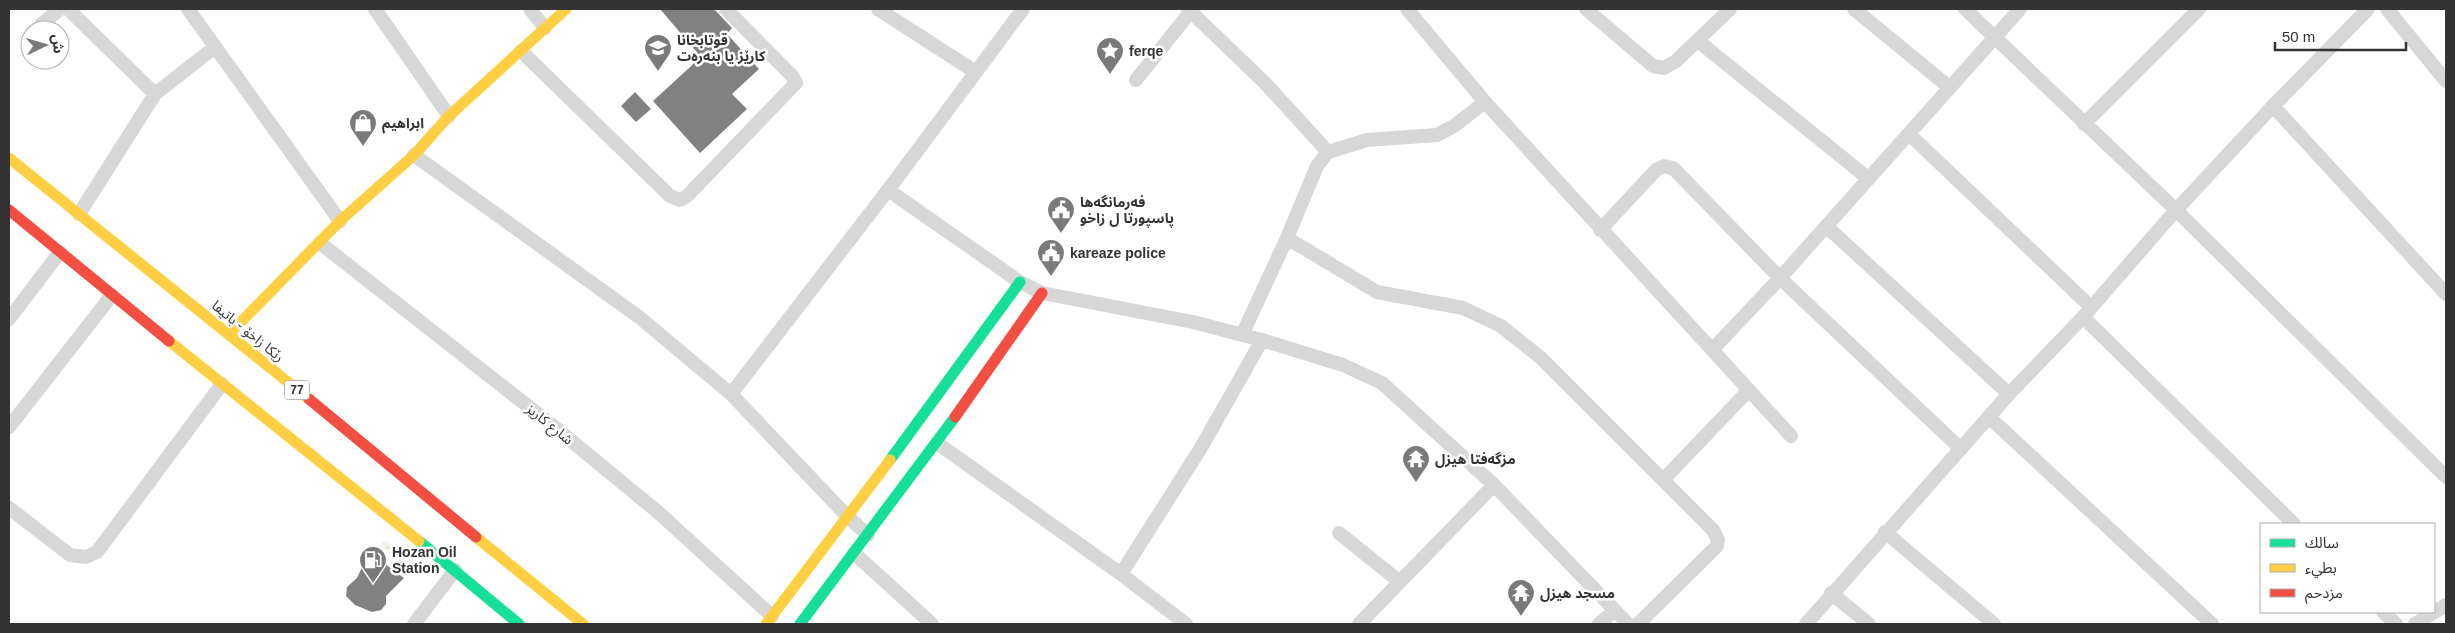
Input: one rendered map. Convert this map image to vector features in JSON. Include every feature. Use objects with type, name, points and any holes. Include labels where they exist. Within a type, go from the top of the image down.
[{"type":"main road","points":[[229,334],[320,244],[340,221],[414,155],[449,116],[566,9]]},
{"type":"main road","name":"رێکا زاخۆ - باتیفا","points":[[9,158],[229,334],[583,624]]},
{"type":"main road","points":[[9,210],[222,384],[455,570],[503,619],[519,624]]},
{"type":"main road","points":[[769,620],[848,517],[1020,282]]},
{"type":"main road","points":[[800,624],[937,444],[1042,293]]},
{"type":"street","points":[[47,20],[60,9]]},
{"type":"street","points":[[68,9],[155,94]]},
{"type":"street","points":[[188,9],[340,221]]},
{"type":"street","points":[[375,9],[449,116]]},
{"type":"street","points":[[530,9],[545,28]]},
{"type":"street","points":[[521,51],[670,196],[680,200],[687,196],[796,83],[795,79],[726,9]]},
{"type":"street","points":[[878,9],[974,72]]},
{"type":"street","points":[[731,394],[888,190],[974,72],[1023,9]]},
{"type":"street","points":[[1586,9],[1653,66],[1659,68],[1671,66],[1730,9]]},
{"type":"street","points":[[1854,9],[1949,87]]},
{"type":"street","points":[[1965,9],[2176,210],[2446,476]]},
{"type":"street","points":[[1712,350],[1780,278],[2020,9]]},
{"type":"street","points":[[2084,124],[2199,9]]},
{"type":"street","points":[[1806,624],[1885,532],[2009,394],[2087,312],[2176,210],[2273,106],[2368,9]]},
{"type":"street","points":[[2388,9],[2446,81]]},
{"type":"street","points":[[1136,80],[1189,10],[1265,83],[1328,152]]},
{"type":"street","points":[[1411,10],[1485,102],[1600,230],[1791,436]]},
{"type":"street","points":[[1698,41],[1869,179]]},
{"type":"street","points":[[79,214],[155,94],[215,47]]},
{"type":"street","points":[[1242,335],[1287,238],[1317,166],[1328,152],[1367,140],[1437,135],[1454,126],[1485,102]]},
{"type":"street","points":[[2273,106],[2446,294]]},
{"type":"street","points":[[1909,134],[2087,312],[2293,523]]},
{"type":"street","points":[[414,155],[639,317],[731,394],[848,517],[868,535]]},
{"type":"street","points":[[1600,230],[1656,170],[1669,166],[1677,170],[1780,278],[1961,449]]},
{"type":"street","points":[[888,190],[1020,282],[1042,293],[1193,322],[1262,340],[1343,366],[1382,383],[1494,484],[1628,624]]},
{"type":"street","points":[[1826,226],[2009,394]]},
{"type":"street","points":[[1287,238],[1378,292],[1463,308],[1501,326],[1541,358],[1716,534],[1717,546],[1638,624]]},
{"type":"street","name":"شارع كاريز","points":[[320,244],[560,431],[659,513],[769,620]]},
{"type":"street","points":[[9,319],[60,252]]},
{"type":"street","points":[[9,427],[112,295]]},
{"type":"street","points":[[1121,574],[1202,446],[1262,340]]},
{"type":"street","points":[[9,508],[70,555],[86,557],[97,552],[222,384]]},
{"type":"street","points":[[1663,480],[1750,390]]},
{"type":"street","points":[[1989,417],[2212,624]]},
{"type":"street","points":[[937,444],[1121,574],[1186,624]]},
{"type":"street","points":[[1359,624],[1494,484]]},
{"type":"street","points":[[1885,532],[1994,624]]},
{"type":"street","points":[[1339,533],[1400,582]]},
{"type":"street","points":[[854,553],[932,624]]},
{"type":"street","points":[[414,624],[455,570]]},
{"type":"street","points":[[1831,593],[1869,624]]},
{"type":"street","points":[[2435,612],[2446,605]]},
{"type":"street","points":[[1599,624],[1614,611]]},
{"type":"street","points":[[2384,613],[2396,624]]},
{"type":"street","points":[[2415,624],[2433,613]]},
{"type":"shaded area","points":[[386,540],[414,562],[409,569],[380,546]]},
{"type":"building","points":[[660,9],[714,9],[732,28],[727,34],[759,69],[732,94],[747,109],[700,153],[653,101],[701,57]]},
{"type":"building","points":[[635,92],[651,109],[636,122],[621,106]]},
{"type":"building","name":"Hozan Oil Station","points":[[369,552],[404,578],[386,596],[386,604],[381,610],[372,612],[355,605],[346,596],[347,587],[357,578]]},
{"type":"traffic: fast","points":[[890,460],[1020,282]]},
{"type":"traffic: fast","points":[[800,624],[955,417]]},
{"type":"traffic: fast","points":[[419,541],[519,624]]},
{"type":"traffic: slow","points":[[229,334],[340,221],[414,155],[449,116],[566,9]]},
{"type":"traffic: slow","points":[[9,158],[309,399]]},
{"type":"traffic: slow","points":[[169,341],[419,541]]},
{"type":"traffic: slow","points":[[766,624],[890,460]]},
{"type":"traffic: slow","points":[[476,537],[583,624]]},
{"type":"traffic: jam","points":[[9,210],[169,341]]},
{"type":"traffic: jam","points":[[955,417],[1042,293]]},
{"type":"traffic: jam","points":[[309,399],[476,537]]},
{"type":"place","name":"قوتابخانا کارێز یا بنەرەت","points":[[658,72]]},
{"type":"place","name":"ferqe","points":[[1110,75]]},
{"type":"place","name":"ابراهيم","points":[[363,147]]},
{"type":"place","name":"فەرمانگەها پاسپورتا ل زاخو","points":[[1061,234]]},
{"type":"place","name":"kareaze police","points":[[1051,277]]},
{"type":"place","name":"مزگەفتا هیزل","points":[[1416,483]]},
{"type":"place","name":"Hozan Oil Station","points":[[373,584]]},
{"type":"place","name":"مسجد هيزل","points":[[1521,617]]}]
